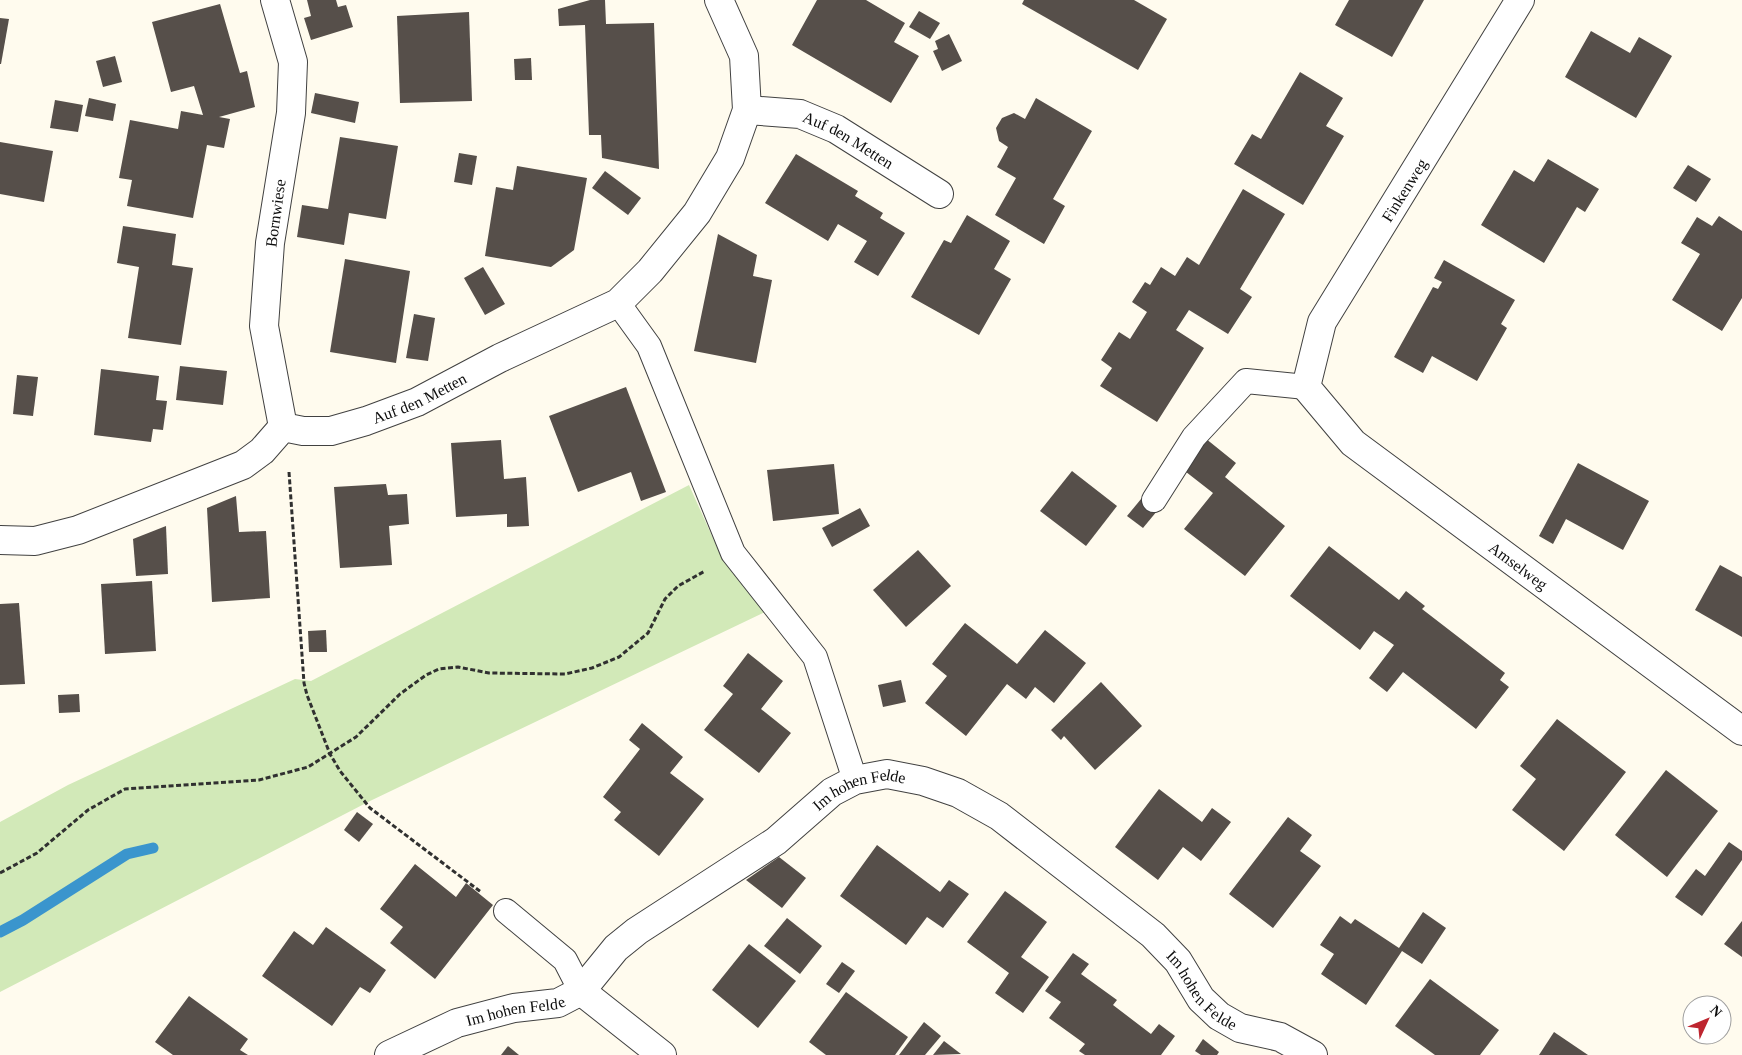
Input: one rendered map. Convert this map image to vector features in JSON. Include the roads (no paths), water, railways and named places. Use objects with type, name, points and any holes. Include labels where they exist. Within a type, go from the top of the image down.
[{"type":"street","name":"Bornwiese","points":[[275,0],[293,62],[291,112],[270,243],[264,326],[283,427]]},
{"type":"street","name":"Auf den Metten","points":[[283,427],[303,431],[331,430],[366,421],[417,402],[500,358],[618,303],[650,272],[697,212],[730,158],[747,110],[744,56],[720,0]]},
{"type":"street","name":"Finkenweg","points":[[1306,387],[1322,322],[1520,0]]},
{"type":"street","name":"Auf den Metten","points":[[747,110],[800,114],[836,129],[939,194]]},
{"type":"street","name":"Amselweg","points":[[1306,387],[1353,442],[1742,731]]},
{"type":"street","points":[[0,540],[35,541],[78,530],[243,465],[262,451],[283,427]]},
{"type":"street","name":"Im hohen Felde","points":[[389,1055],[458,1023],[514,1008],[558,1003],[581,991],[616,948],[637,931],[776,841],[832,792],[855,780],[887,774],[924,781],[958,793],[999,816],[1153,935],[1178,961],[1201,999],[1219,1016],[1240,1028],[1280,1037],[1313,1055]]},
{"type":"street","points":[[581,991],[662,1055]]},
{"type":"lane","points":[[618,303],[649,346],[734,553],[815,657],[855,780]]},
{"type":"lane","points":[[1154,500],[1194,437],[1246,381],[1306,387]]},
{"type":"lane","points":[[506,911],[565,960],[581,991]]},
{"type":"waterway","points":[[0,932],[23,920],[127,854],[153,848]]}]
